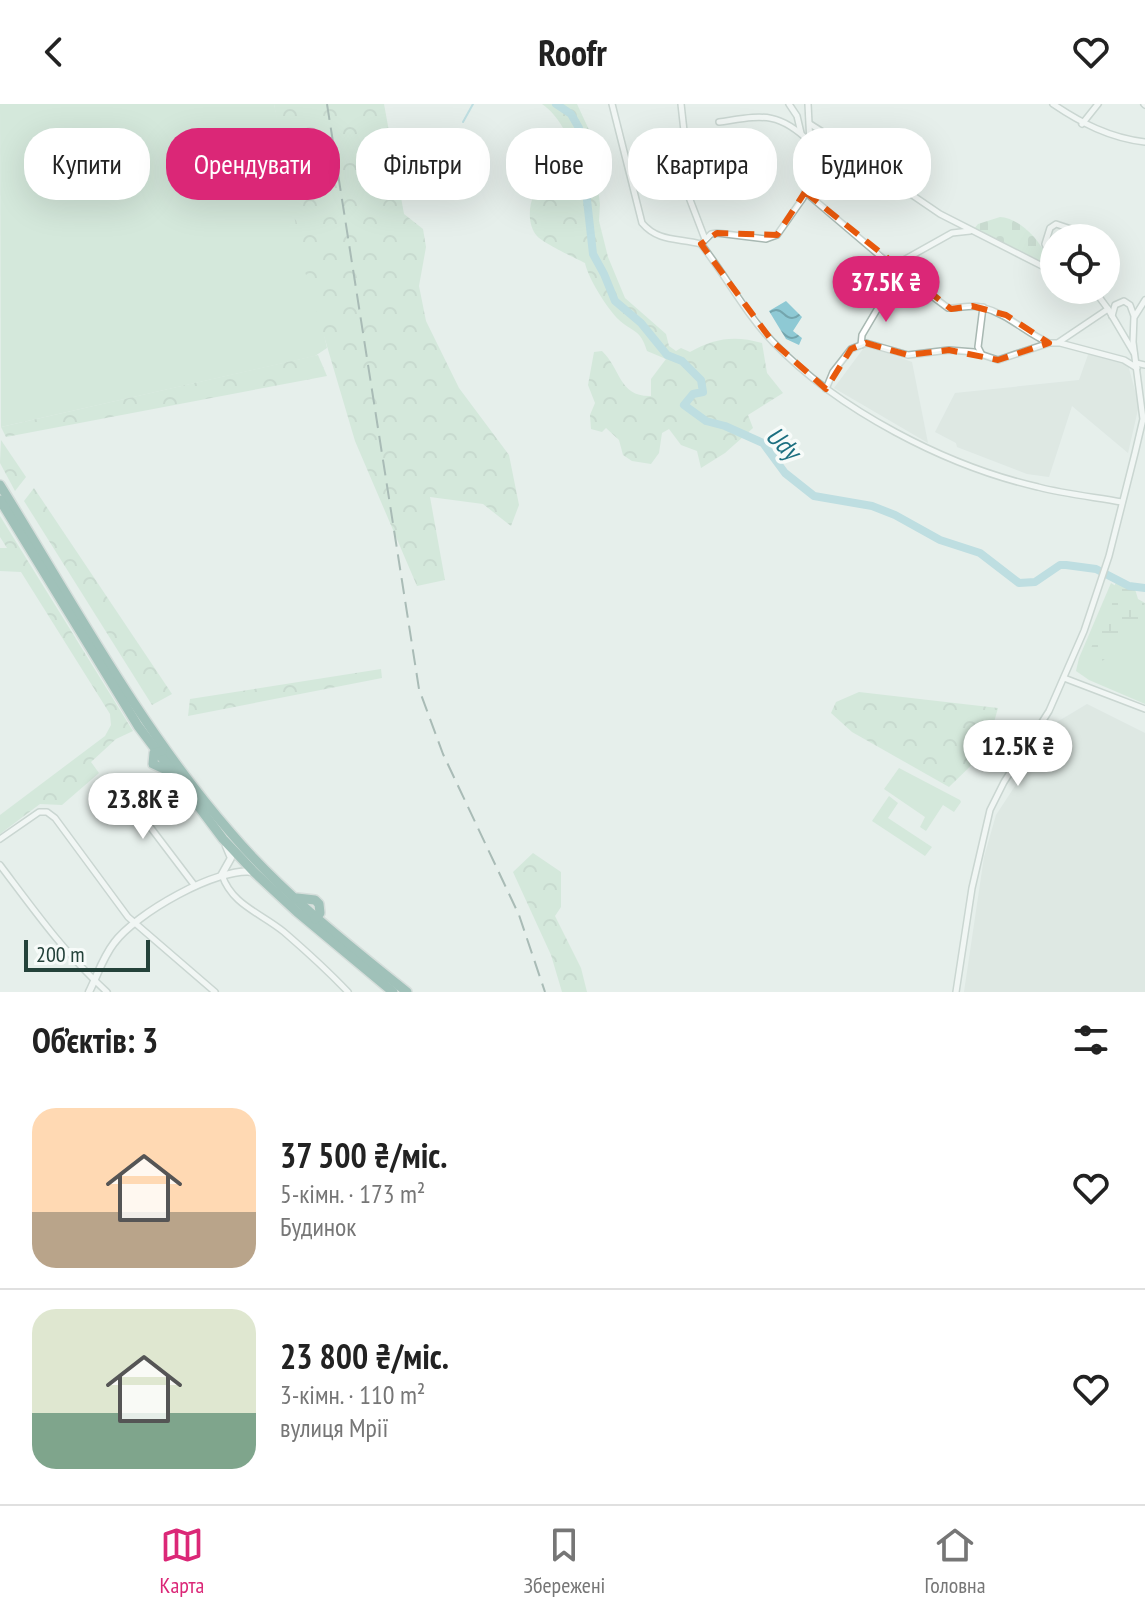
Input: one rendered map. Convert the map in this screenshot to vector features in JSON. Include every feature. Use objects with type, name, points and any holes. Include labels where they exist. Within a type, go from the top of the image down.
[{"type":"highway","points":[[0,485],[169,754],[233,835],[297,898],[313,919],[393,992]]},
{"type":"highway","points":[[0,500],[138,726],[223,839],[254,872],[407,992]]},
{"type":"highway","points":[[158,751],[169,754]]},
{"type":"street","points":[[612,104],[635,204],[642,223],[653,235],[703,241],[717,233],[766,239],[777,235],[800,200]]},
{"type":"street","points":[[681,104],[684,128]]},
{"type":"street","points":[[789,104],[800,128]]},
{"type":"street","points":[[808,104],[809,128]]},
{"type":"street","points":[[1053,104],[1082,124],[1145,142]]},
{"type":"street","points":[[1082,124],[1098,104]]},
{"type":"street","points":[[719,122],[771,117],[793,128]]},
{"type":"street","points":[[809,124],[816,128]]},
{"type":"street","points":[[689,200],[703,241],[752,317],[772,341],[826,389],[943,455],[1039,488],[1122,502]]},
{"type":"street","points":[[814,200],[892,266],[948,308],[983,307],[1006,315],[1034,337],[1049,343]]},
{"type":"street","points":[[919,200],[940,214],[1040,265]]},
{"type":"street","points":[[892,266],[952,233],[975,231]]},
{"type":"street","points":[[861,345],[862,335],[885,296]]},
{"type":"street","points":[[1134,316],[1145,300]]},
{"type":"street","points":[[956,992],[972,888],[990,810],[1049,711],[1098,593],[1143,419],[1134,354],[1134,316],[1130,305],[1124,301],[1115,305],[1112,316]]},
{"type":"street","points":[[1104,304],[1134,354]]},
{"type":"street","points":[[981,354],[978,347],[983,307]]},
{"type":"street","points":[[1058,343],[1108,309]]},
{"type":"street","points":[[826,389],[833,372],[851,349],[866,343],[908,355],[939,350],[981,354],[1001,360],[1049,343],[1058,343],[1145,365]]},
{"type":"street","points":[[1064,678],[1145,709]]},
{"type":"street","points":[[113,778],[195,886]]},
{"type":"street","points":[[0,839],[39,812],[47,812],[55,818],[128,917],[215,992]]},
{"type":"street","points":[[223,839],[231,858],[222,874],[226,888],[238,902],[282,930],[348,992]]},
{"type":"street","points":[[0,865],[55,939],[107,992]]},
{"type":"street","points":[[89,992],[112,945],[136,923],[195,886],[222,874],[244,870],[254,872]]},
{"type":"highlighted area","points":[[805,192],[951,309],[972,306],[1006,315],[1049,343],[998,360],[949,350],[908,355],[866,343],[851,349],[826,389],[772,341],[701,244],[717,233],[777,235]]},
{"type":"shaded area","points":[[866,345],[912,362],[928,443],[834,388]]},
{"type":"shaded area","points":[[1089,352],[1128,365],[1139,405],[1128,453],[1072,406],[1049,477],[1027,474],[957,447],[956,443],[935,432],[955,393],[1079,380]]},
{"type":"shaded area","points":[[1087,704],[1145,733],[1145,992],[964,992],[984,857],[996,815],[1057,722]]},
{"type":"green space","points":[[0,104],[274,104],[279,128],[166,128],[166,200],[295,200],[327,348],[315,356],[1,427]]},
{"type":"green space","points":[[274,104],[384,104],[388,128],[356,128],[356,200],[401,200],[404,214],[423,229],[426,247],[419,286],[426,321],[459,388],[509,455],[519,505],[511,526],[483,504],[430,497],[445,580],[417,586],[355,441],[303,265],[291,200],[340,200],[340,128],[278,128]]},
{"type":"green space","points":[[542,104],[577,104],[588,128],[563,128]]},
{"type":"green space","points":[[532,200],[599,200],[599,221],[608,257],[625,298],[666,334],[669,346],[676,351],[681,348],[690,352],[725,339],[762,343],[767,373],[783,393],[748,415],[753,428],[725,453],[701,468],[697,451],[681,445],[669,429],[662,433],[659,453],[651,464],[632,461],[623,455],[619,440],[606,428],[602,432],[591,429],[590,415],[595,403],[588,385],[594,352],[602,351],[626,387],[640,395],[651,396],[651,379],[666,359],[647,351],[639,334],[614,314],[594,284],[585,263],[537,236],[531,223]]},
{"type":"green space","points":[[1000,217],[1016,222],[1039,243],[1040,263],[974,229],[978,224]]},
{"type":"green space","points":[[318,355],[327,376],[6,437],[1,427]]},
{"type":"green space","points":[[1,440],[26,477],[15,491],[0,463]]},
{"type":"green space","points":[[34,488],[172,694],[152,705],[24,501]]},
{"type":"green space","points":[[0,516],[133,731],[116,739],[91,762],[99,773],[62,805],[40,804],[0,834],[0,815],[105,736],[111,725],[110,714],[21,572],[0,571],[0,548],[7,548],[0,537]]},
{"type":"green space","points":[[1116,582],[1135,589],[1138,599],[1145,603],[1136,624],[1124,640],[1111,647],[1104,660],[1084,668],[1093,643],[1108,621]]},
{"type":"green space","points":[[1111,583],[1145,604],[1145,704],[1089,680],[1076,671]]},
{"type":"green space","points":[[381,669],[382,678],[188,716],[190,699]]},
{"type":"green space","points":[[859,692],[998,708],[986,751],[949,787],[852,732],[831,713],[836,702]]},
{"type":"green space","points":[[899,768],[961,802],[954,812],[943,805],[926,831],[920,827],[925,817],[884,789]]},
{"type":"green space","points":[[889,796],[898,803],[888,818],[932,847],[925,856],[872,821]]},
{"type":"green space","points":[[533,853],[561,872],[561,907],[555,916],[581,968],[587,992],[562,992],[551,955],[513,872]]},
{"type":"water","points":[[786,301],[802,317],[793,331],[802,338],[799,345],[786,339],[769,311]]},
{"type":"waterway","points":[[463,122],[473,104]]},
{"type":"waterway","name":"Udy","points":[[556,104],[571,114],[579,128],[593,254],[615,301],[641,323],[667,355],[682,361],[701,380],[703,392],[693,394],[684,405],[706,421],[763,443],[785,473],[814,496],[872,506],[895,515],[940,540],[980,553],[1019,583],[1035,582],[1060,565],[1066,565],[1096,569],[1129,586],[1145,588]]},
{"type":"railway","points":[[327,104],[419,689],[443,754],[519,915],[545,992]]}]
